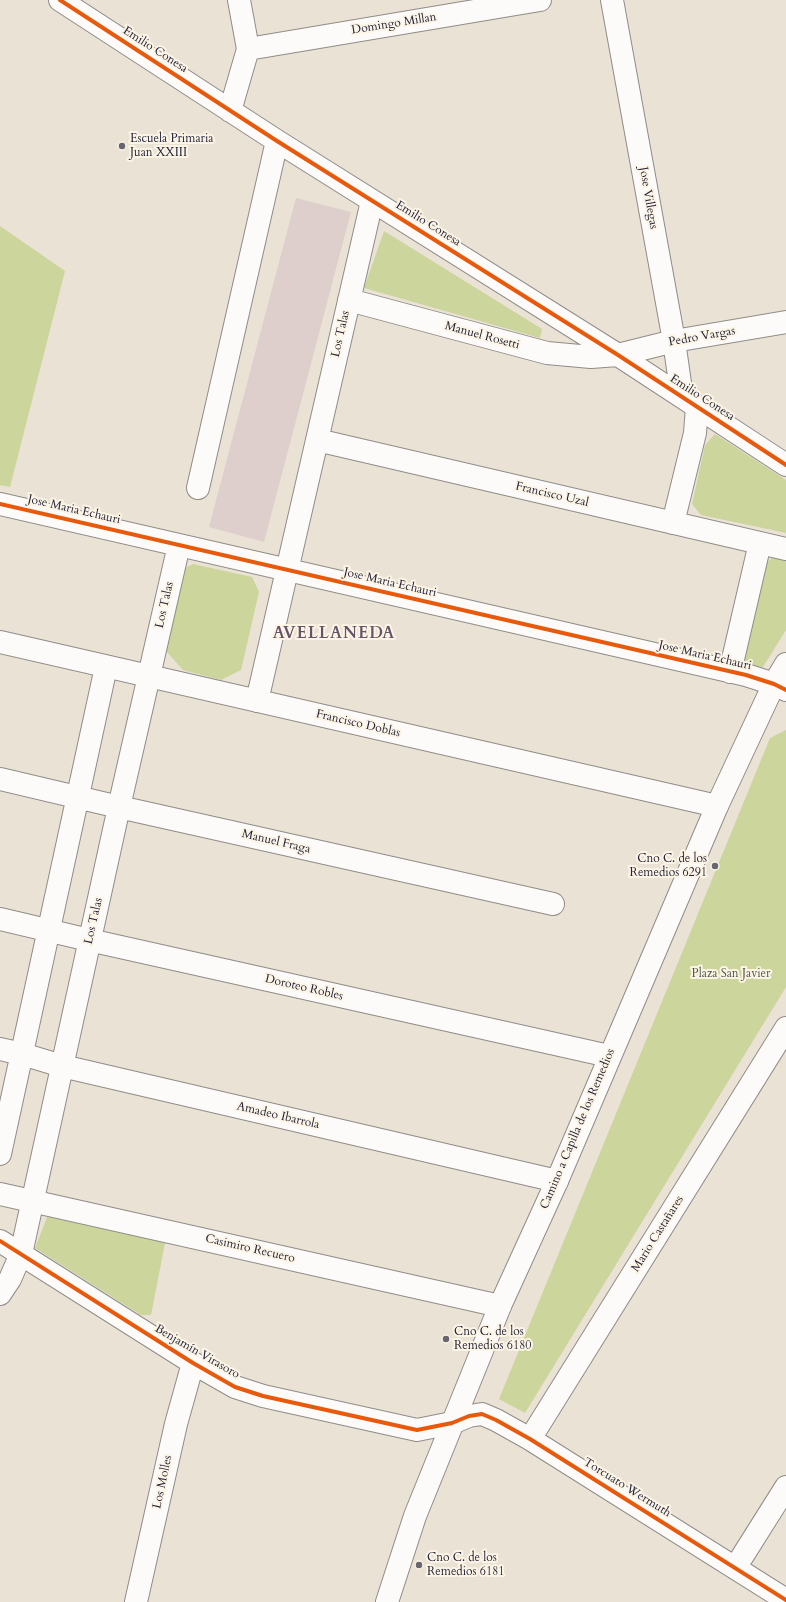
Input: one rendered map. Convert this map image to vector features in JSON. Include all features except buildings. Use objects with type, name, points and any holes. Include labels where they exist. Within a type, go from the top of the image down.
[{"type":"street","name":"Emilio Conesa","points":[[60,0],[277,141],[618,355],[786,465]]},
{"type":"street","points":[[230,111],[248,48],[239,0]]},
{"type":"street","name":"Domingo Millan","points":[[248,48],[540,0]]},
{"type":"street","name":"Jose Villegas","points":[[612,0],[674,341],[690,402],[695,433],[673,523]]},
{"type":"street","points":[[198,488],[277,141]]},
{"type":"street","name":"Los Talas","points":[[257,701],[372,201]]},
{"type":"street","name":"Manuel Rosetti","points":[[349,300],[547,353],[591,357],[618,355]]},
{"type":"street","name":"Pedro Vargas","points":[[618,355],[674,341],[786,322]]},
{"type":"street","name":"Francisco Uzal","points":[[317,440],[786,549]]},
{"type":"street","name":"Jose Maria Echauri","points":[[0,504],[730,672],[780,687]]},
{"type":"street","points":[[730,672],[760,543]]},
{"type":"street","name":"Los Talas","points":[[0,1294],[10,1279],[21,1254],[89,940],[179,545]]},
{"type":"street","name":"Francisco Doblas","points":[[0,642],[717,806]]},
{"type":"street","name":"Camino a Capilla de los Remedios","points":[[387,1602],[415,1516],[500,1306],[557,1181],[609,1056],[717,806],[780,687],[786,664]]},
{"type":"street","points":[[0,1154],[106,667]]},
{"type":"street","name":"Manuel Fraga","points":[[0,779],[78,798],[553,904]]},
{"type":"street","name":"Doroteo Robles","points":[[0,919],[609,1056]]},
{"type":"street","name":"Mario Castañares","points":[[530,1439],[786,1028]]},
{"type":"street","name":"Amadeo Ibarrola","points":[[0,1049],[62,1066],[557,1181]]},
{"type":"street","name":"Casimiro Recuero","points":[[0,1194],[500,1306]]},
{"type":"street","name":"Benjamín Virasoro","points":[[0,1241],[193,1363],[235,1387],[263,1396],[418,1430],[452,1423]]},
{"type":"street","name":"Los Molles","points":[[136,1602],[176,1424],[193,1363]]},
{"type":"street","name":"Torcuato Wermuth","points":[[452,1423],[469,1416],[482,1414],[530,1439],[783,1600]]},
{"type":"street","points":[[734,1568],[786,1487]]},
{"type":"green space","points":[[0,226],[65,271],[10,487],[0,485]]},
{"type":"green space","points":[[384,231],[542,329],[540,338],[364,288]]},
{"type":"green space","points":[[715,434],[786,480],[786,533],[701,515],[692,504],[705,445]]},
{"type":"green space","points":[[774,557],[786,560],[786,630],[763,667],[745,666],[743,655],[766,562]]},
{"type":"green space","points":[[193,564],[252,577],[259,592],[241,670],[221,680],[183,670],[166,651],[181,570]]},
{"type":"green space","name":"Plaza San Javier","points":[[786,730],[786,987],[525,1413],[499,1399],[770,738]]},
{"type":"green space","points":[[49,1212],[165,1243],[151,1315],[141,1315],[35,1248]]},
{"type":"cycle path","points":[[60,0],[277,141],[618,355],[786,465]]},
{"type":"cycle path","points":[[0,504],[746,675],[774,684],[786,690]]},
{"type":"cycle path","points":[[0,1241],[193,1363],[235,1387],[263,1396],[417,1430],[452,1423],[469,1416],[482,1414],[496,1420],[530,1439],[786,1600]]},
{"type":"place","name":"Escuela Primaria Juan XXIII","points":[[122,146]]},
{"type":"place","name":"Cno C. de los Remedios 6291","points":[[715,866]]},
{"type":"place","name":"Cno C. de los Remedios 6180","points":[[446,1339]]},
{"type":"place","name":"Cno C. de los Remedios 6181","points":[[419,1565]]},
{"type":"district","name":"AVELLANEDA","points":[[334,634]]}]
